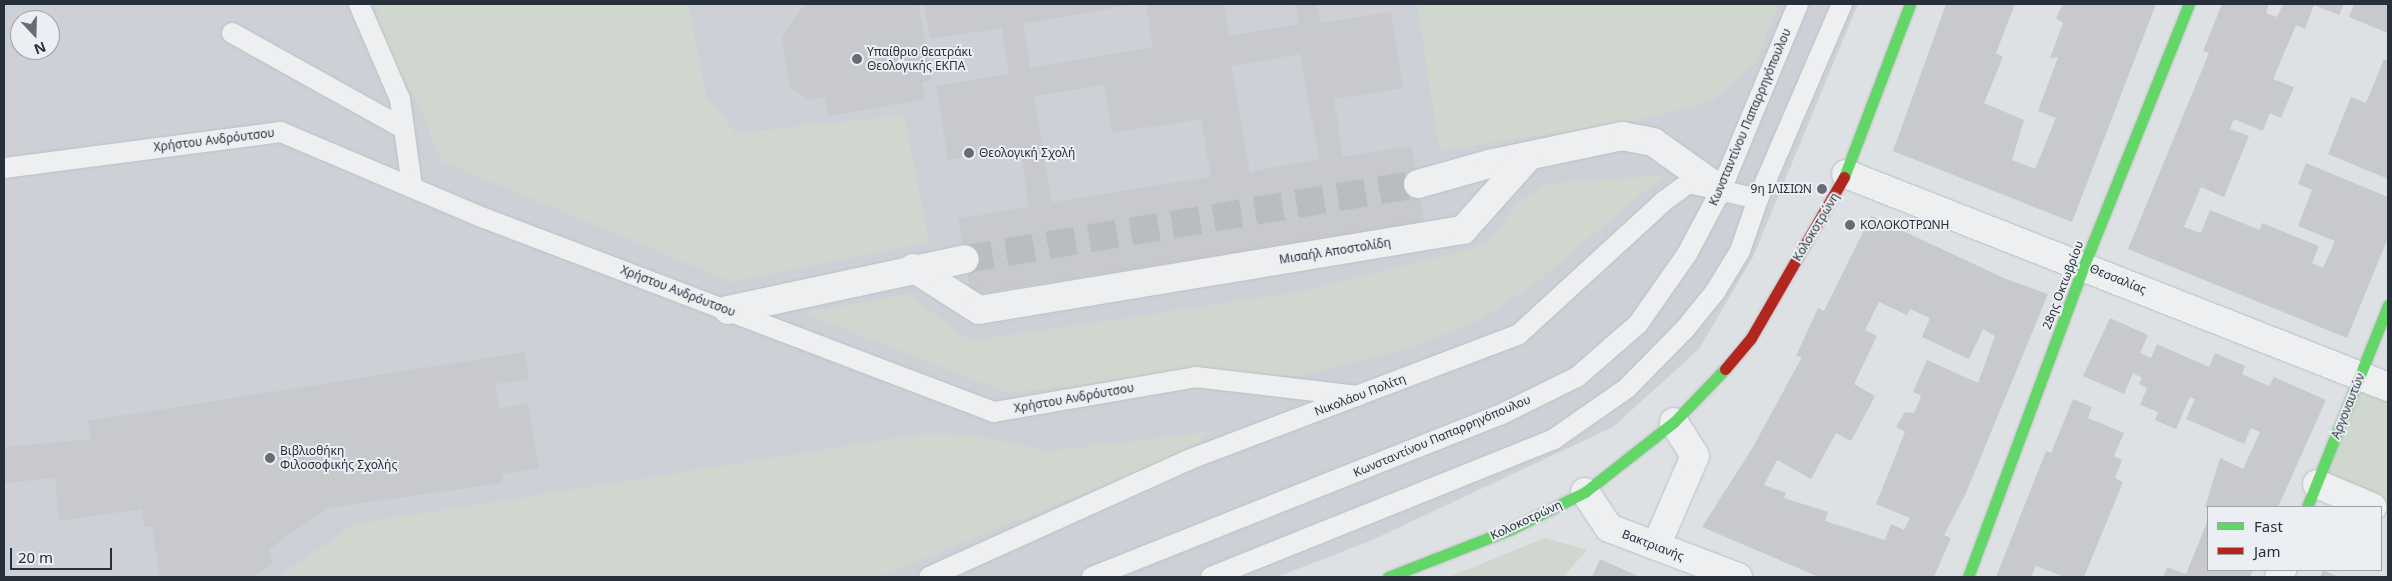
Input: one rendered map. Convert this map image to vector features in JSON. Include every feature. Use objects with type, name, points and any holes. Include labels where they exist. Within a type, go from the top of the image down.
[{"type":"street","name":"Κολοκοτρώνη","points":[[1388,577],[1511,529],[1586,492],[1674,422],[1751,338],[1846,174],[1910,4]]},
{"type":"street","name":"28ης Οκτωβρίου","points":[[1968,577],[2084,265],[2189,4]]},
{"type":"street","points":[[1418,184],[1622,136],[1654,142],[1721,190]]},
{"type":"street","name":"Μισαήλ Αποστολίδη","points":[[913,268],[979,310],[1463,230],[1528,157]]},
{"type":"street","name":"Θεσσαλίας","points":[[1846,174],[2084,265],[2388,387]]},
{"type":"street","points":[[728,310],[913,268],[965,259]]},
{"type":"street","name":"Αργοναυτών","points":[[2312,496],[2388,305]]},
{"type":"street","points":[[1656,546],[1695,456],[1674,422]]},
{"type":"street","name":"Βακτριανής","points":[[1586,492],[1610,528],[1724,575]]},
{"type":"street","points":[[2312,496],[2367,506]]},
{"type":"lane","points":[[359,4],[400,99],[412,187]]},
{"type":"lane","name":"Κωνσταντίνου Παπαρρηγόπουλου","points":[[1092,577],[1500,414],[1577,377],[1638,324],[1687,254],[1721,190],[1798,4]]},
{"type":"lane","points":[[1211,577],[1554,438],[1634,382],[1715,292],[1740,251],[1758,199],[1842,4]]},
{"type":"lane","points":[[232,33],[403,128]]},
{"type":"lane","name":"Χρήστου Ανδρόυτσου","points":[[4,168],[281,132],[412,187],[994,412],[1196,377],[1358,396]]},
{"type":"lane","name":"Νικολάου Πολίτη","points":[[929,577],[975,569],[1188,460],[1519,334],[1689,182],[1758,199]]},
{"type":"shaded area","points":[[4,4],[1858,4],[1753,257],[1699,349],[1613,427],[1370,541],[1277,577],[4,577]]},
{"type":"shaded area","points":[[374,4],[688,4],[706,96],[736,133],[904,115],[929,242],[732,282],[441,161],[421,110],[385,44]]},
{"type":"shaded area","points":[[1417,4],[1779,4],[1755,63],[1712,101],[1642,119],[1440,151]]},
{"type":"shaded area","points":[[1664,175],[1532,286],[1472,324],[1404,350],[1299,376],[1187,372],[1008,393],[803,313],[908,294],[970,341],[1299,292],[1487,245],[1517,204],[1544,184]]},
{"type":"shaded area","points":[[2360,375],[2388,387],[2388,514],[2382,511],[2382,506],[2369,506],[2317,484]]},
{"type":"shaded area","points":[[1209,432],[1188,451],[879,577],[277,577],[355,524],[929,433],[972,435],[1049,451]]},
{"type":"shaded area","points":[[1545,538],[1587,550],[1563,577],[1449,577]]},
{"type":"building","name":"Υπαίθριο θεατράκι Θεολογικής ΕΚΠΑ","points":[[805,4],[919,4],[932,80],[922,82],[925,99],[828,116],[824,97],[809,100],[790,87],[782,37]]},
{"type":"building","name":"Θεολογική Σχολή","points":[[924,4],[1137,4],[1023,24],[1030,68],[1153,47],[1146,4],[1224,4],[1229,36],[1299,24],[1295,4],[1317,4],[1320,23],[1391,12],[1403,88],[1334,99],[1343,157],[1412,146],[1424,223],[971,295],[958,219],[1029,207],[1020,148],[948,160],[936,86],[1009,74],[1002,28],[930,39]],"holes":[[[1300,54],[1319,159],[1250,172],[1231,66]],[[1104,85],[1112,133],[1201,119],[1211,177],[1052,202],[1034,96]]]},
{"type":"building","points":[[1946,4],[2015,4],[1996,53],[2003,57],[1984,103],[2024,120],[2012,160],[2035,169],[2056,118],[2038,111],[2058,57],[2050,58],[2063,23],[2056,18],[2063,4],[2156,4],[2072,222],[1893,151]]},
{"type":"building","points":[[2222,4],[2269,4],[2266,13],[2277,17],[2283,4],[2344,4],[2339,15],[2314,5],[2305,29],[2296,25],[2273,79],[2294,87],[2281,118],[2270,113],[2263,131],[2234,119],[2230,129],[2249,136],[2224,197],[2201,187],[2184,227],[2201,233],[2210,210],[2260,230],[2262,223],[2319,246],[2312,263],[2323,268],[2335,241],[2298,226],[2312,190],[2298,184],[2306,163],[2388,197],[2388,238],[2347,338],[2128,249],[2209,53],[2203,51]]},
{"type":"building","points":[[2354,4],[2388,4],[2388,33],[2349,17]]},
{"type":"building","points":[[2384,59],[2388,61],[2388,179],[2328,154],[2351,97],[2366,103]]},
{"type":"building","points":[[1871,216],[2006,279],[2048,294],[1966,493],[1944,535],[1951,538],[1934,577],[1819,577],[1702,527],[1753,447],[1802,357],[1796,356],[1818,308],[1824,311]],"holes":[[[1879,302],[1907,315],[1910,309],[1930,318],[1922,337],[1969,359],[1983,329],[1995,336],[1978,383],[1927,360],[1913,392],[1921,396],[1914,413],[1905,412],[1896,427],[1905,432],[1876,504],[1910,518],[1904,530],[1891,524],[1885,540],[1825,521],[1828,512],[1784,498],[1786,493],[1764,485],[1777,460],[1811,479],[1836,433],[1851,441],[1875,396],[1854,384],[1877,336],[1865,330]]]},
{"type":"building","points":[[2110,318],[2148,335],[2140,353],[2151,358],[2157,344],[2209,367],[2215,353],[2245,366],[2242,374],[2269,386],[2274,377],[2326,400],[2278,506],[2205,507],[2220,458],[2243,469],[2260,432],[2251,428],[2244,444],[2186,419],[2195,399],[2190,397],[2176,429],[2155,420],[2158,412],[2140,405],[2147,388],[2139,384],[2142,378],[2133,373],[2124,394],[2083,376]]},
{"type":"building","name":"Βιβλιοθήκη Φιλοσοφικής Σχολής","points":[[525,352],[529,379],[495,384],[499,409],[528,403],[539,468],[501,474],[503,483],[327,508],[269,549],[273,564],[253,577],[160,577],[152,526],[144,527],[142,509],[59,521],[55,478],[4,483],[4,447],[91,439],[87,421]]},
{"type":"building","points":[[2073,399],[2092,407],[2088,418],[2124,433],[2114,456],[2122,460],[2115,478],[2123,482],[2084,577],[2064,577],[2036,566],[2031,577],[1996,577],[2046,451],[2051,453]]},
{"type":"building","points":[[2207,522],[2207,571],[2253,571],[2250,577],[2163,577],[2167,567],[2186,574]]},
{"type":"building","points":[[1600,559],[1640,577],[1592,577]]},
{"type":"building","points":[[2323,571],[2325,571],[2339,577],[2320,577]]},
{"type":"tunnel","points":[[965,259],[1418,184]]},
{"type":"traffic: fast","points":[[1844,177],[1910,4]]},
{"type":"traffic: fast","points":[[1968,577],[2084,265],[2189,4]]},
{"type":"traffic: fast","points":[[2307,506],[2388,305]]},
{"type":"traffic: fast","points":[[1388,577],[1511,529],[1585,492],[1674,422],[1725,369]]},
{"type":"traffic: jam","points":[[1725,369],[1751,338],[1844,177]]},
{"type":"place","name":"Υπαίθριο θεατράκι Θεολογικής ΕΚΠΑ","points":[[857,59]]},
{"type":"place","name":"Θεολογική Σχολή","points":[[969,153]]},
{"type":"place","name":"9η ΙΛΙΣΙΩΝ","points":[[1822,189]]},
{"type":"place","name":"ΚΟΛΟΚΟΤΡΩΝΗ","points":[[1850,225]]},
{"type":"place","name":"Βιβλιοθήκη Φιλοσοφικής Σχολής","points":[[270,458]]}]
